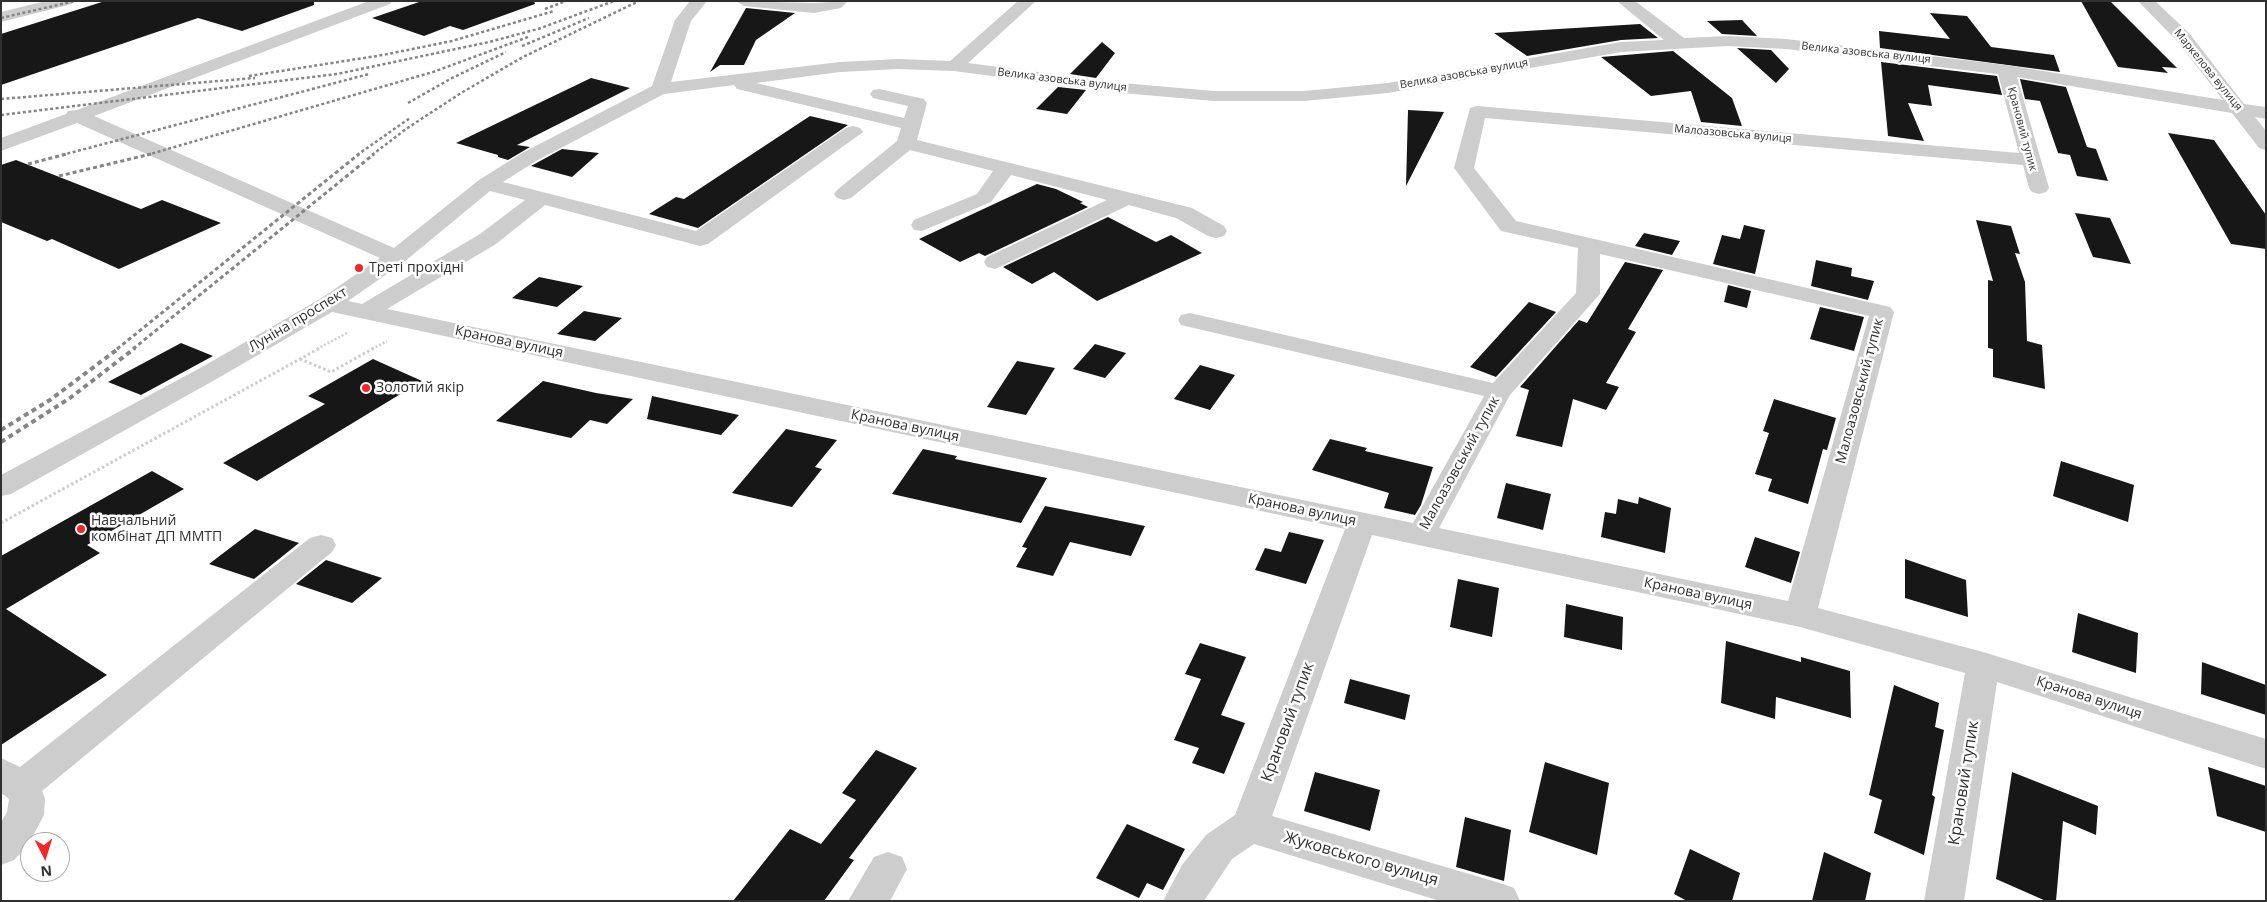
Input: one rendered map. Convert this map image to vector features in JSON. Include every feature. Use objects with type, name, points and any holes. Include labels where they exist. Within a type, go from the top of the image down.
[{"type":"street","points":[[1,17],[66,1]]},
{"type":"street","points":[[1,144],[384,1]]},
{"type":"street","points":[[660,89],[683,20],[699,1]]},
{"type":"street","points":[[744,1],[819,5],[835,5],[840,1]]},
{"type":"street","points":[[954,66],[1028,1]]},
{"type":"street","points":[[1625,1],[1678,42]]},
{"type":"street","name":"Маркелова вулиця","points":[[2146,1],[2183,37],[2266,144]]},
{"type":"street","name":"Велика азовська вулиця","points":[[660,89],[840,67],[898,64],[954,66],[1122,88],[1214,96],[1304,96],[1388,88],[1465,95],[1564,55],[1678,42],[1728,42],[1786,44],[2006,70],[2266,113]]},
{"type":"street","name":"Крановий тупик","points":[[2006,70],[2039,188]]},
{"type":"street","points":[[725,80],[909,134],[1006,168],[1184,213],[1216,231]]},
{"type":"street","name":"Луніна проспект","points":[[1,487],[211,372],[328,304],[396,257],[486,184],[529,157],[660,89]]},
{"type":"street","points":[[844,194],[909,134],[918,103],[880,94]]},
{"type":"street","name":"Малоазовська вулиця","points":[[1465,95],[2031,160]]},
{"type":"street","name":"Малоазовський тупик","points":[[1465,95],[1464,168],[1509,226],[1882,312],[1800,615]]},
{"type":"street","points":[[75,115],[396,257]]},
{"type":"street","points":[[486,184],[700,239],[853,132]]},
{"type":"street","points":[[922,225],[984,198],[1006,168]]},
{"type":"street","points":[[372,314],[488,239],[541,198]]},
{"type":"street","points":[[995,262],[1126,198]]},
{"type":"street","name":"Малоазовський тупик","points":[[1421,535],[1499,392],[1588,294],[1589,244]]},
{"type":"street","name":"Кранова вулиця","points":[[328,304],[1800,615],[1983,665],[2266,754]]},
{"type":"street","points":[[1190,320],[1499,392]]},
{"type":"street","name":"Крановий тупик","points":[[1250,826],[1362,523]]},
{"type":"street","points":[[1,848],[15,833],[25,815],[27,799],[11,780],[322,545]]},
{"type":"street","name":"Крановий тупик","points":[[1944,901],[1983,665]]},
{"type":"street","points":[[1184,901],[1196,876],[1219,847],[1250,826]]},
{"type":"street","name":"Жуковського вулиця","points":[[1250,826],[1500,901]]},
{"type":"street","points":[[868,901],[888,869]]},
{"type":"path","points":[[1,523],[300,359],[372,314]]},
{"type":"path","points":[[300,359],[331,372],[418,323]]},
{"type":"building","points":[[105,1],[314,1],[314,5],[242,31],[198,18],[1,85],[1,34]]},
{"type":"building","points":[[422,1],[534,1],[535,4],[463,30],[450,26],[424,36],[372,18]]},
{"type":"building","points":[[2081,1],[2110,1],[2177,68],[2162,67],[2168,73],[2118,67]]},
{"type":"building","points":[[746,8],[795,13],[756,40],[744,65],[720,65],[710,72]]},
{"type":"building","points":[[1930,13],[1967,16],[1991,47],[2054,55],[2060,72],[1880,48],[1879,31],[1950,39]]},
{"type":"building","points":[[1742,20],[1757,36],[1722,34],[1707,21]]},
{"type":"building","points":[[1640,24],[1658,38],[1621,40],[1527,56],[1494,33]]},
{"type":"building","points":[[1102,42],[1115,53],[1096,78],[1070,74]]},
{"type":"building","points":[[1737,48],[1771,50],[1789,69],[1776,83]]},
{"type":"building","points":[[1673,51],[1732,98],[1742,126],[1701,122],[1691,91],[1651,96],[1601,57]]},
{"type":"building","points":[[1881,62],[1997,76],[2002,95],[1928,85],[1932,106],[1908,103],[1924,141],[1888,136]]},
{"type":"building","points":[[591,78],[630,88],[517,145],[530,147],[508,160],[498,157],[498,155],[456,143]]},
{"type":"building","points":[[2020,79],[2066,87],[2087,147],[2096,149],[2108,181],[2077,176],[2070,155],[2058,153],[2040,101],[2025,99]]},
{"type":"building","points":[[1058,87],[1086,90],[1067,114],[1036,109]]},
{"type":"building","points":[[1408,110],[1444,112],[1406,186]]},
{"type":"building","points":[[810,116],[848,125],[698,228],[649,214],[676,197],[684,199]]},
{"type":"building","points":[[2168,133],[2214,140],[2266,215],[2266,249],[2231,244]]},
{"type":"building","points":[[562,149],[599,153],[572,177],[531,166]]},
{"type":"building","points":[[16,160],[141,209],[162,200],[221,223],[119,269],[52,239],[47,241],[1,222],[1,165]]},
{"type":"building","points":[[1037,184],[1056,189],[1083,202],[1080,203],[1088,207],[985,256],[979,253],[960,262],[919,239]]},
{"type":"building","points":[[2075,213],[2110,218],[2131,264],[2093,257]]},
{"type":"building","points":[[1108,217],[1156,242],[1171,235],[1202,253],[1097,301],[1054,272],[1032,284],[1003,267]]},
{"type":"building","points":[[1976,220],[2011,226],[2020,254],[2015,253],[2025,282],[2027,341],[2042,345],[2045,389],[1993,377],[1993,349],[1988,348],[1988,280],[1993,281]]},
{"type":"building","points":[[1744,225],[1765,230],[1755,274],[1713,264],[1722,235],[1740,239]]},
{"type":"building","points":[[1644,233],[1680,241],[1672,255],[1635,246]]},
{"type":"building","points":[[1816,260],[1852,268],[1851,276],[1874,281],[1868,300],[1811,286]]},
{"type":"building","points":[[1625,262],[1663,270],[1628,329],[1636,332],[1606,383],[1619,387],[1606,410],[1573,399],[1562,447],[1516,436],[1529,390],[1520,387],[1579,320],[1587,323]]},
{"type":"building","points":[[539,277],[583,286],[557,307],[512,298]]},
{"type":"building","points":[[1728,285],[1751,291],[1747,308],[1724,302]]},
{"type":"building","points":[[1529,302],[1556,312],[1496,377],[1470,367]]},
{"type":"building","points":[[1820,307],[1864,317],[1854,351],[1810,339]]},
{"type":"building","points":[[584,311],[622,318],[595,341],[557,334]]},
{"type":"building","points":[[181,343],[213,356],[141,395],[108,382]]},
{"type":"building","points":[[1095,344],[1126,353],[1105,378],[1073,369]]},
{"type":"building","points":[[373,359],[422,381],[257,481],[223,463],[325,404],[308,396]]},
{"type":"building","points":[[1017,361],[1055,368],[1026,415],[987,407]]},
{"type":"building","points":[[1200,365],[1235,375],[1210,410],[1174,399]]},
{"type":"building","points":[[543,381],[633,399],[607,424],[590,420],[571,438],[496,421]]},
{"type":"building","points":[[652,396],[739,415],[721,435],[647,419]]},
{"type":"building","points":[[1774,399],[1836,418],[1827,450],[1823,449],[1808,504],[1768,491],[1772,479],[1755,474],[1769,433],[1763,431]]},
{"type":"building","points":[[786,429],[837,440],[815,467],[822,469],[792,507],[732,493]]},
{"type":"building","points":[[1330,439],[1367,448],[1365,451],[1433,467],[1421,505],[1415,515],[1384,508],[1389,493],[1312,470]]},
{"type":"building","points":[[923,449],[957,456],[955,459],[1047,478],[1021,523],[892,494]]},
{"type":"building","points":[[2061,461],[2134,485],[2128,522],[2053,496]]},
{"type":"building","points":[[152,471],[184,489],[87,545],[100,553],[6,609],[107,675],[1,745],[1,556]]},
{"type":"building","points":[[1506,483],[1551,494],[1543,530],[1497,518]]},
{"type":"building","points":[[1639,497],[1671,508],[1665,553],[1601,537],[1605,512],[1616,514],[1618,499],[1638,504]]},
{"type":"building","points":[[1045,506],[1145,526],[1131,556],[1070,542],[1053,576],[1016,567],[1027,548],[1022,547]]},
{"type":"building","points":[[255,529],[299,543],[254,579],[209,564]]},
{"type":"building","points":[[1289,532],[1324,540],[1306,584],[1255,570],[1265,548],[1281,552]]},
{"type":"building","points":[[1755,537],[1800,552],[1791,583],[1745,567]]},
{"type":"building","points":[[1905,559],[1966,580],[1968,617],[1905,598]]},
{"type":"building","points":[[326,560],[382,578],[352,603],[296,584]]},
{"type":"building","points":[[1458,579],[1499,588],[1492,637],[1450,627]]},
{"type":"building","points":[[1566,604],[1623,617],[1622,650],[1564,637]]},
{"type":"building","points":[[2078,613],[2138,633],[2136,673],[2072,652]]},
{"type":"building","points":[[1726,641],[1801,662],[1801,657],[1850,671],[1851,718],[1776,697],[1775,719],[1721,703]]},
{"type":"building","points":[[1200,643],[1246,657],[1221,715],[1245,723],[1224,774],[1192,763],[1199,748],[1174,740],[1201,679],[1185,674]]},
{"type":"building","points":[[2202,662],[2266,685],[2266,715],[2201,694]]},
{"type":"building","points":[[1350,679],[1410,695],[1405,720],[1344,703]]},
{"type":"building","points":[[1894,685],[1939,703],[1935,727],[1944,730],[1932,795],[1935,797],[1924,855],[1874,833],[1882,800],[1869,795]]},
{"type":"building","points":[[876,750],[917,768],[849,858],[854,860],[824,901],[733,901],[790,829],[821,844],[856,800],[842,793]]},
{"type":"building","points":[[1545,762],[1609,783],[1597,855],[1529,832]]},
{"type":"building","points":[[2208,767],[2266,786],[2266,832],[2217,816]]},
{"type":"building","points":[[1315,772],[1380,790],[1370,831],[1304,811]]},
{"type":"building","points":[[2012,772],[2098,806],[2096,835],[2063,821],[2056,901],[2046,901],[1996,879]]},
{"type":"building","points":[[1465,817],[1511,830],[1504,881],[1456,867]]},
{"type":"building","points":[[1127,824],[1185,849],[1163,890],[1147,883],[1139,898],[1096,878]]},
{"type":"building","points":[[1690,849],[1740,873],[1732,901],[1687,901],[1674,894]]},
{"type":"building","points":[[1824,852],[1871,873],[1865,901],[1812,901]]},
{"type":"railway","points":[[1,18],[75,1]]},
{"type":"railway","points":[[545,9],[566,1]]},
{"type":"railway","points":[[1,115],[337,74],[489,42],[538,29],[614,1]]},
{"type":"railway","points":[[372,155],[406,129],[461,93],[523,57],[639,1]]},
{"type":"railway","points":[[249,76],[383,55],[452,41],[554,11]]},
{"type":"railway","points":[[522,46],[589,18]]},
{"type":"railway","points":[[148,155],[433,72],[528,37]]},
{"type":"railway","points":[[408,103],[452,78],[506,52]]},
{"type":"railway","points":[[62,155],[369,74]]},
{"type":"railway","points":[[1,99],[255,78]]},
{"type":"railway","points":[[357,155],[410,118]]},
{"type":"railway","points":[[28,164],[67,154]]},
{"type":"railway","points":[[117,349],[359,154]]},
{"type":"railway","points":[[133,349],[374,154]]},
{"type":"railway","points":[[59,176],[148,155]]},
{"type":"railway","points":[[1,430],[50,400],[119,348]]},
{"type":"railway","points":[[1,442],[70,398],[135,348]]},
{"type":"place","name":"Треті прохідні","points":[[359,268]]},
{"type":"place","name":"Золотий якір","points":[[366,388]]},
{"type":"place","name":"Навчальний комбінат ДП ММТП","points":[[81,529]]}]
